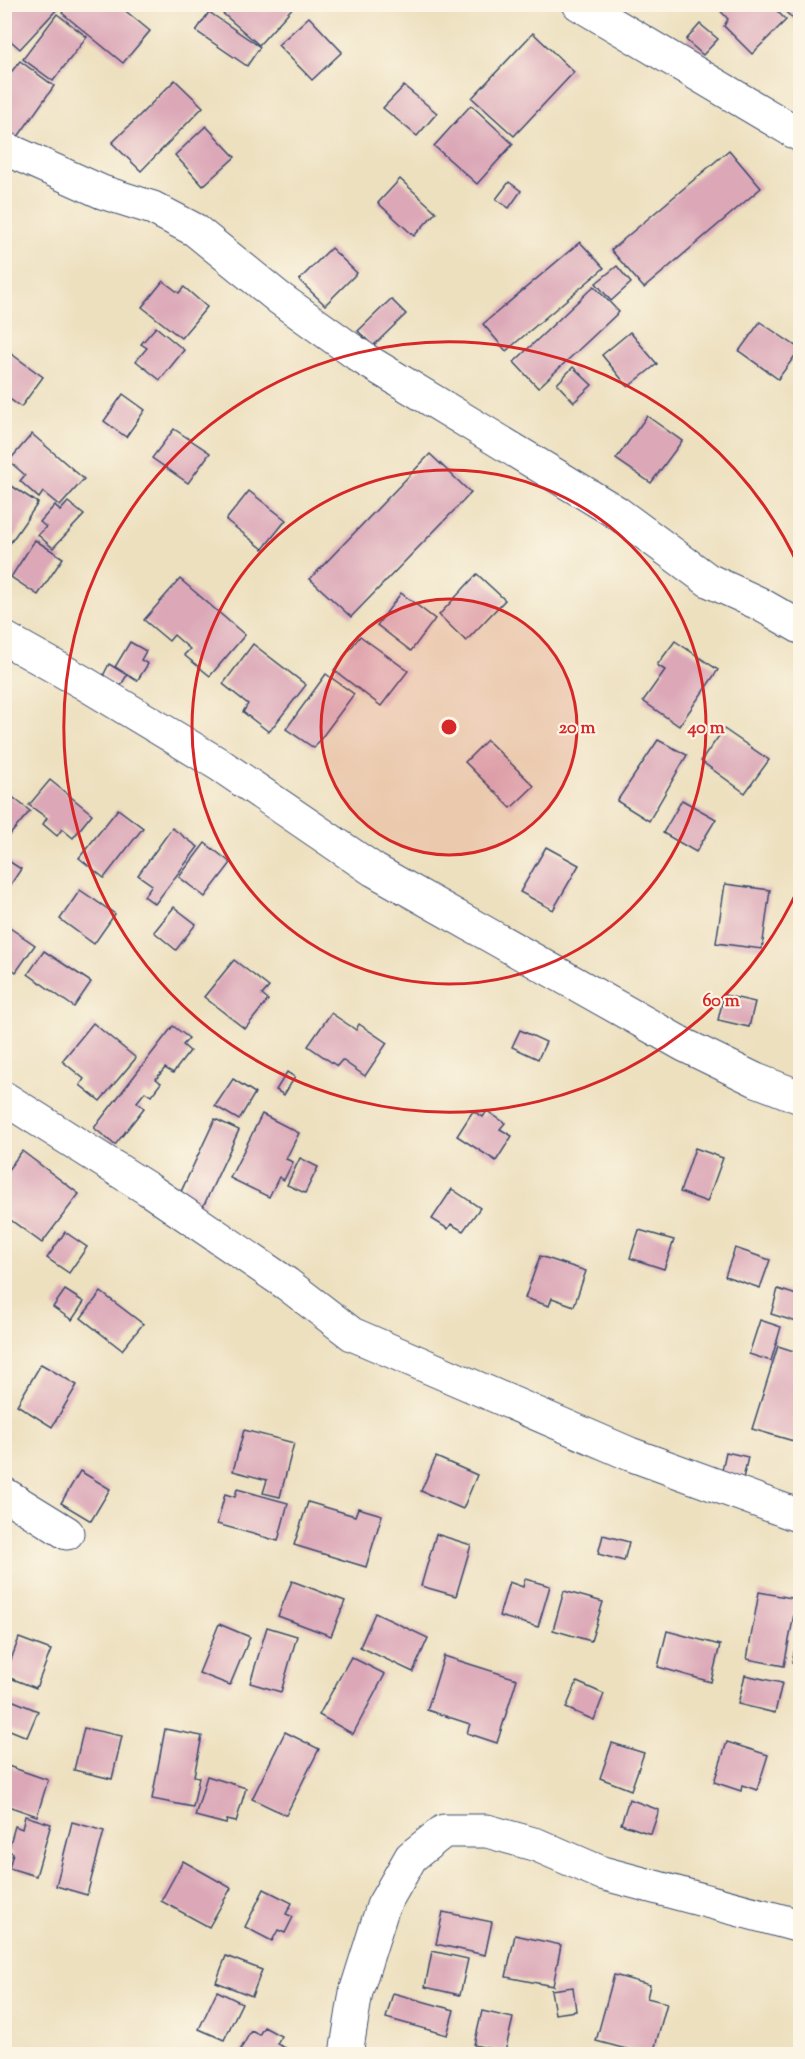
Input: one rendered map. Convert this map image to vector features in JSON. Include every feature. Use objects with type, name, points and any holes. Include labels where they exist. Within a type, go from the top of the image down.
[{"type":"street","points":[[579,4],[801,135]]},
{"type":"street","points":[[12,159],[153,208],[195,231],[279,298],[364,359],[616,512],[708,580],[758,603],[801,627]]},
{"type":"street","points":[[4,638],[84,682],[220,765],[374,870],[684,1045],[756,1080],[801,1097]]},
{"type":"street","points":[[4,1098],[148,1189],[287,1284],[352,1334],[630,1454],[801,1516]]},
{"type":"street","points":[[4,1494],[67,1533]]},
{"type":"street","points":[[346,2055],[356,1992],[383,1906],[411,1857],[444,1831],[487,1831],[537,1845],[602,1873],[801,1926]]},
{"type":"building","points":[[4,4],[59,4],[60,6],[20,49],[4,35]]},
{"type":"building","points":[[69,4],[117,4],[150,31],[123,63],[62,13]]},
{"type":"building","points":[[212,4],[296,4],[259,45]]},
{"type":"building","points":[[714,4],[770,4],[786,20],[752,54],[724,26],[728,19]]},
{"type":"building","points":[[777,4],[800,4],[800,25]]},
{"type":"building","points":[[209,12],[260,47],[247,66],[196,31]]},
{"type":"building","points":[[57,14],[87,37],[53,81],[23,59]]},
{"type":"building","points":[[309,17],[342,52],[312,80],[278,45]]},
{"type":"building","points":[[700,24],[718,39],[703,55],[686,40]]},
{"type":"building","points":[[533,33],[574,72],[514,136],[472,98]]},
{"type":"building","points":[[20,61],[54,86],[15,141],[4,133],[4,81]]},
{"type":"building","points":[[175,80],[203,107],[141,171],[112,143]]},
{"type":"building","points":[[404,86],[437,113],[417,136],[383,108]]},
{"type":"building","points":[[471,105],[513,144],[477,184],[434,146]]},
{"type":"building","points":[[206,126],[235,157],[203,186],[175,155]]},
{"type":"building","points":[[729,150],[761,188],[644,288],[611,250]]},
{"type":"building","points":[[400,179],[436,212],[414,236],[378,203]]},
{"type":"building","points":[[509,182],[521,191],[509,208],[496,199]]},
{"type":"building","points":[[580,242],[604,268],[506,351],[483,324]]},
{"type":"building","points":[[331,248],[357,273],[325,305],[299,280]]},
{"type":"building","points":[[617,266],[631,283],[611,301],[596,283]]},
{"type":"building","points":[[163,281],[179,293],[184,287],[207,307],[181,338],[142,307]]},
{"type":"building","points":[[594,286],[619,312],[538,388],[514,362]]},
{"type":"building","points":[[391,299],[406,314],[373,346],[358,331]]},
{"type":"building","points":[[760,322],[800,349],[778,379],[739,351]]},
{"type":"building","points":[[156,327],[184,350],[160,380],[136,361],[147,348],[141,344]]},
{"type":"building","points":[[630,332],[657,364],[628,387],[602,355]]},
{"type":"building","points":[[6,350],[43,377],[21,407],[4,395],[4,352]]},
{"type":"building","points":[[573,367],[592,385],[574,402],[557,384]]},
{"type":"building","points":[[123,394],[145,410],[126,437],[104,421]]},
{"type":"building","points":[[647,416],[682,441],[651,483],[616,459]]},
{"type":"building","points":[[174,429],[210,453],[188,483],[152,458]]},
{"type":"building","points":[[32,434],[84,479],[60,506],[43,492],[39,498],[20,481],[25,475],[9,461]]},
{"type":"building","points":[[430,454],[471,493],[351,617],[310,579]]},
{"type":"building","points":[[4,481],[38,503],[4,552]]},
{"type":"building","points":[[249,491],[286,520],[263,549],[226,520]]},
{"type":"building","points":[[68,502],[84,515],[53,548],[38,535],[46,527],[40,522],[55,505],[60,511]]},
{"type":"building","points":[[35,540],[63,558],[38,595],[11,577]]},
{"type":"building","points":[[477,574],[505,600],[466,641],[439,615]]},
{"type":"building","points":[[180,579],[245,635],[210,676],[184,655],[190,649],[174,635],[169,641],[144,620]]},
{"type":"building","points":[[401,593],[435,619],[411,651],[377,625]]},
{"type":"building","points":[[360,636],[408,671],[381,706],[334,670]]},
{"type":"building","points":[[675,641],[718,670],[679,726],[643,701],[665,670],[657,665]]},
{"type":"building","points":[[130,642],[146,651],[141,660],[148,664],[137,681],[115,667]]},
{"type":"building","points":[[253,644],[306,685],[269,732],[243,712],[248,704],[223,684]]},
{"type":"building","points":[[109,664],[127,675],[120,687],[103,676]]},
{"type":"building","points":[[326,674],[354,694],[314,748],[286,729]]},
{"type":"building","points":[[724,729],[769,760],[745,793],[701,761]]},
{"type":"building","points":[[487,740],[534,786],[511,808],[465,762]]},
{"type":"building","points":[[658,740],[687,755],[649,821],[617,801]]},
{"type":"building","points":[[50,780],[92,814],[73,838],[62,829],[57,836],[43,824],[47,818],[29,805]]},
{"type":"building","points":[[10,795],[30,811],[8,837],[4,834],[4,801]]},
{"type":"building","points":[[682,800],[716,819],[696,852],[663,833]]},
{"type":"building","points":[[118,809],[143,828],[104,878],[79,858]]},
{"type":"building","points":[[172,828],[198,847],[155,904],[144,896],[152,885],[138,875]]},
{"type":"building","points":[[205,843],[231,863],[205,897],[179,877]]},
{"type":"building","points":[[546,847],[579,865],[553,910],[520,892]]},
{"type":"building","points":[[4,858],[21,869],[4,895]]},
{"type":"building","points":[[725,884],[770,890],[762,949],[716,943]]},
{"type":"building","points":[[80,890],[115,914],[94,944],[60,919]]},
{"type":"building","points":[[174,907],[196,924],[176,950],[154,932]]},
{"type":"building","points":[[4,924],[35,945],[16,972],[4,963]]},
{"type":"building","points":[[44,951],[91,982],[74,1007],[28,974]]},
{"type":"building","points":[[234,960],[269,987],[262,995],[268,1000],[245,1029],[204,997]]},
{"type":"building","points":[[724,995],[755,1002],[749,1027],[718,1020]]},
{"type":"building","points":[[331,1013],[356,1030],[359,1024],[387,1043],[365,1076],[342,1060],[337,1066],[308,1046]]},
{"type":"building","points":[[93,1023],[136,1058],[100,1101],[80,1085],[84,1079],[62,1061]]},
{"type":"building","points":[[173,1026],[189,1038],[183,1045],[190,1051],[173,1073],[165,1068],[156,1079],[161,1083],[151,1096],[145,1092],[137,1102],[144,1108],[115,1145],[94,1128]]},
{"type":"building","points":[[520,1030],[546,1042],[538,1059],[512,1047]]},
{"type":"building","points":[[287,1072],[295,1077],[284,1095],[276,1090]]},
{"type":"building","points":[[233,1079],[255,1093],[239,1120],[215,1106]]},
{"type":"building","points":[[473,1111],[483,1117],[487,1111],[505,1123],[500,1129],[512,1136],[496,1161],[457,1136]]},
{"type":"building","points":[[262,1114],[299,1133],[286,1159],[293,1162],[284,1180],[279,1177],[269,1197],[230,1178]]},
{"type":"building","points":[[215,1119],[239,1130],[203,1207],[179,1196]]},
{"type":"building","points":[[695,1148],[723,1158],[707,1202],[680,1192]]},
{"type":"building","points":[[22,1151],[79,1194],[42,1243],[4,1215],[4,1175]]},
{"type":"building","points":[[300,1158],[318,1167],[305,1193],[287,1185]]},
{"type":"building","points":[[452,1189],[480,1208],[463,1231],[451,1224],[448,1229],[432,1219]]},
{"type":"building","points":[[639,1230],[674,1240],[664,1269],[630,1258]]},
{"type":"building","points":[[65,1232],[87,1247],[69,1273],[47,1258]]},
{"type":"building","points":[[735,1248],[770,1260],[760,1288],[725,1276]]},
{"type":"building","points":[[540,1256],[586,1271],[574,1306],[552,1298],[549,1306],[525,1298]]},
{"type":"building","points":[[778,1289],[800,1296],[800,1323],[771,1314]]},
{"type":"building","points":[[65,1290],[84,1302],[72,1320],[53,1307]]},
{"type":"building","points":[[101,1292],[143,1324],[122,1350],[81,1318]]},
{"type":"building","points":[[760,1320],[781,1327],[771,1361],[749,1354]]},
{"type":"building","points":[[778,1346],[800,1353],[800,1431],[797,1442],[752,1429]]},
{"type":"building","points":[[41,1364],[77,1385],[52,1427],[17,1405]]},
{"type":"building","points":[[244,1430],[294,1443],[280,1497],[263,1493],[267,1480],[233,1471]]},
{"type":"building","points":[[726,1452],[748,1457],[743,1479],[721,1475]]},
{"type":"building","points":[[436,1457],[477,1475],[463,1509],[421,1491]]},
{"type":"building","points":[[80,1471],[110,1489],[91,1521],[61,1503]]},
{"type":"building","points":[[237,1489],[288,1503],[278,1541],[217,1524],[225,1494],[235,1497]]},
{"type":"building","points":[[308,1502],[355,1516],[358,1508],[382,1515],[366,1567],[294,1545]]},
{"type":"building","points":[[436,1534],[471,1545],[456,1596],[421,1586]]},
{"type":"building","points":[[603,1535],[629,1542],[624,1561],[598,1554]]},
{"type":"building","points":[[525,1579],[550,1586],[538,1627],[499,1616],[509,1582],[523,1587]]},
{"type":"building","points":[[292,1581],[345,1601],[331,1636],[278,1616]]},
{"type":"building","points":[[564,1591],[603,1602],[591,1641],[553,1630]]},
{"type":"building","points":[[759,1592],[797,1599],[784,1666],[747,1659]]},
{"type":"building","points":[[375,1613],[428,1638],[413,1672],[360,1647]]},
{"type":"building","points":[[219,1624],[250,1637],[230,1685],[199,1673]]},
{"type":"building","points":[[267,1627],[297,1636],[281,1692],[250,1683]]},
{"type":"building","points":[[667,1631],[720,1645],[711,1682],[658,1667]]},
{"type":"building","points":[[798,1633],[800,1634],[800,1665],[792,1663]]},
{"type":"building","points":[[19,1638],[51,1650],[36,1688],[5,1676]]},
{"type":"building","points":[[444,1656],[517,1679],[497,1743],[467,1733],[470,1724],[427,1710]]},
{"type":"building","points":[[351,1657],[385,1674],[353,1734],[319,1715]]},
{"type":"building","points":[[745,1675],[782,1683],[775,1713],[738,1704]]},
{"type":"building","points":[[577,1682],[604,1694],[594,1720],[566,1708]]},
{"type":"building","points":[[9,1699],[38,1711],[27,1737],[5,1728],[5,1709]]},
{"type":"building","points":[[84,1728],[122,1736],[112,1779],[74,1770]]},
{"type":"building","points":[[165,1729],[202,1736],[194,1776],[199,1777],[193,1807],[152,1799]]},
{"type":"building","points":[[285,1732],[319,1749],[286,1815],[252,1799]]},
{"type":"building","points":[[727,1742],[768,1755],[757,1790],[742,1785],[741,1791],[714,1782]]},
{"type":"building","points":[[612,1743],[644,1753],[631,1790],[600,1778]]},
{"type":"building","points":[[5,1765],[48,1780],[37,1816],[5,1805]]},
{"type":"building","points":[[207,1776],[246,1788],[236,1822],[227,1820],[226,1824],[195,1816]]},
{"type":"building","points":[[629,1799],[659,1810],[651,1834],[621,1824]]},
{"type":"building","points":[[25,1816],[51,1824],[36,1876],[9,1868],[13,1853],[8,1851],[15,1826],[22,1829]]},
{"type":"building","points":[[72,1822],[104,1831],[87,1895],[56,1886]]},
{"type":"building","points":[[183,1861],[231,1888],[209,1927],[161,1901]]},
{"type":"building","points":[[264,1889],[292,1903],[286,1914],[293,1917],[285,1933],[278,1930],[272,1941],[245,1927]]},
{"type":"building","points":[[443,1912],[492,1922],[485,1955],[436,1944]]},
{"type":"building","points":[[515,1935],[561,1945],[553,1986],[506,1977]]},
{"type":"building","points":[[432,1951],[468,1959],[460,1995],[425,1987]]},
{"type":"building","points":[[226,1956],[262,1970],[252,1996],[216,1982]]},
{"type":"building","points":[[614,1975],[650,1985],[647,1998],[667,2003],[653,2054],[596,2041]]},
{"type":"building","points":[[573,1987],[576,2011],[555,2014],[551,1990]]},
{"type":"building","points":[[217,1991],[242,2003],[224,2040],[199,2029]]},
{"type":"building","points":[[393,1993],[454,2010],[447,2035],[386,2018]]},
{"type":"building","points":[[482,2011],[513,2018],[505,2052],[474,2045]]},
{"type":"building","points":[[264,2027],[281,2036],[277,2044],[290,2050],[288,2054],[238,2054],[251,2031],[259,2035]]}]
